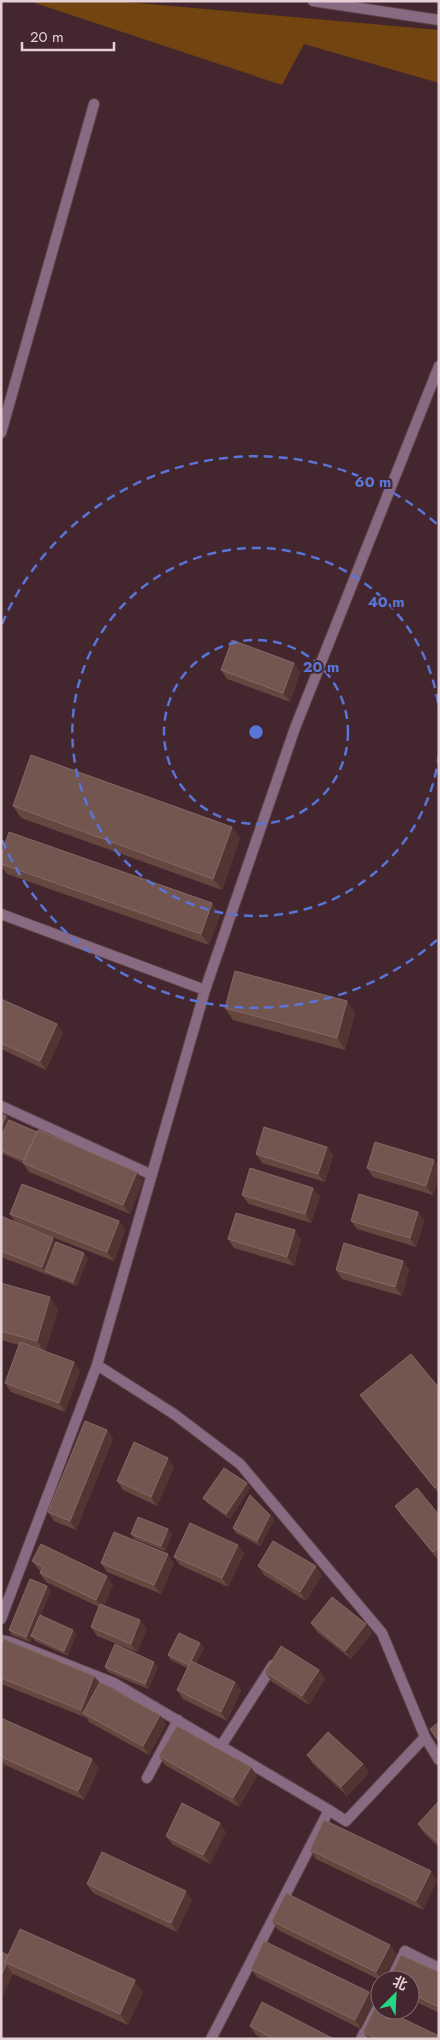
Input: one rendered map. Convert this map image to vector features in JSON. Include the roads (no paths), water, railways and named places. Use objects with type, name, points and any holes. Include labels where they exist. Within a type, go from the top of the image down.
[{"type":"street","points":[[312,1],[439,20]]},
{"type":"street","points":[[1,433],[94,104]]},
{"type":"street","points":[[1,1619],[97,1365],[205,990],[294,728],[439,366]]},
{"type":"street","points":[[1,914],[205,990]]},
{"type":"street","points":[[1,1106],[152,1176]]},
{"type":"street","points":[[97,1365],[174,1414],[240,1464],[382,1633],[425,1737],[439,1760]]},
{"type":"street","points":[[1,1640],[114,1683],[346,1820],[425,1737]]},
{"type":"street","points":[[221,1746],[278,1658]]},
{"type":"street","points":[[147,1778],[178,1720]]},
{"type":"street","points":[[211,2039],[329,1810]]},
{"type":"street","points":[[396,1970],[405,1951],[439,1968]]},
{"type":"street","points":[[361,2039],[370,2020]]}]
